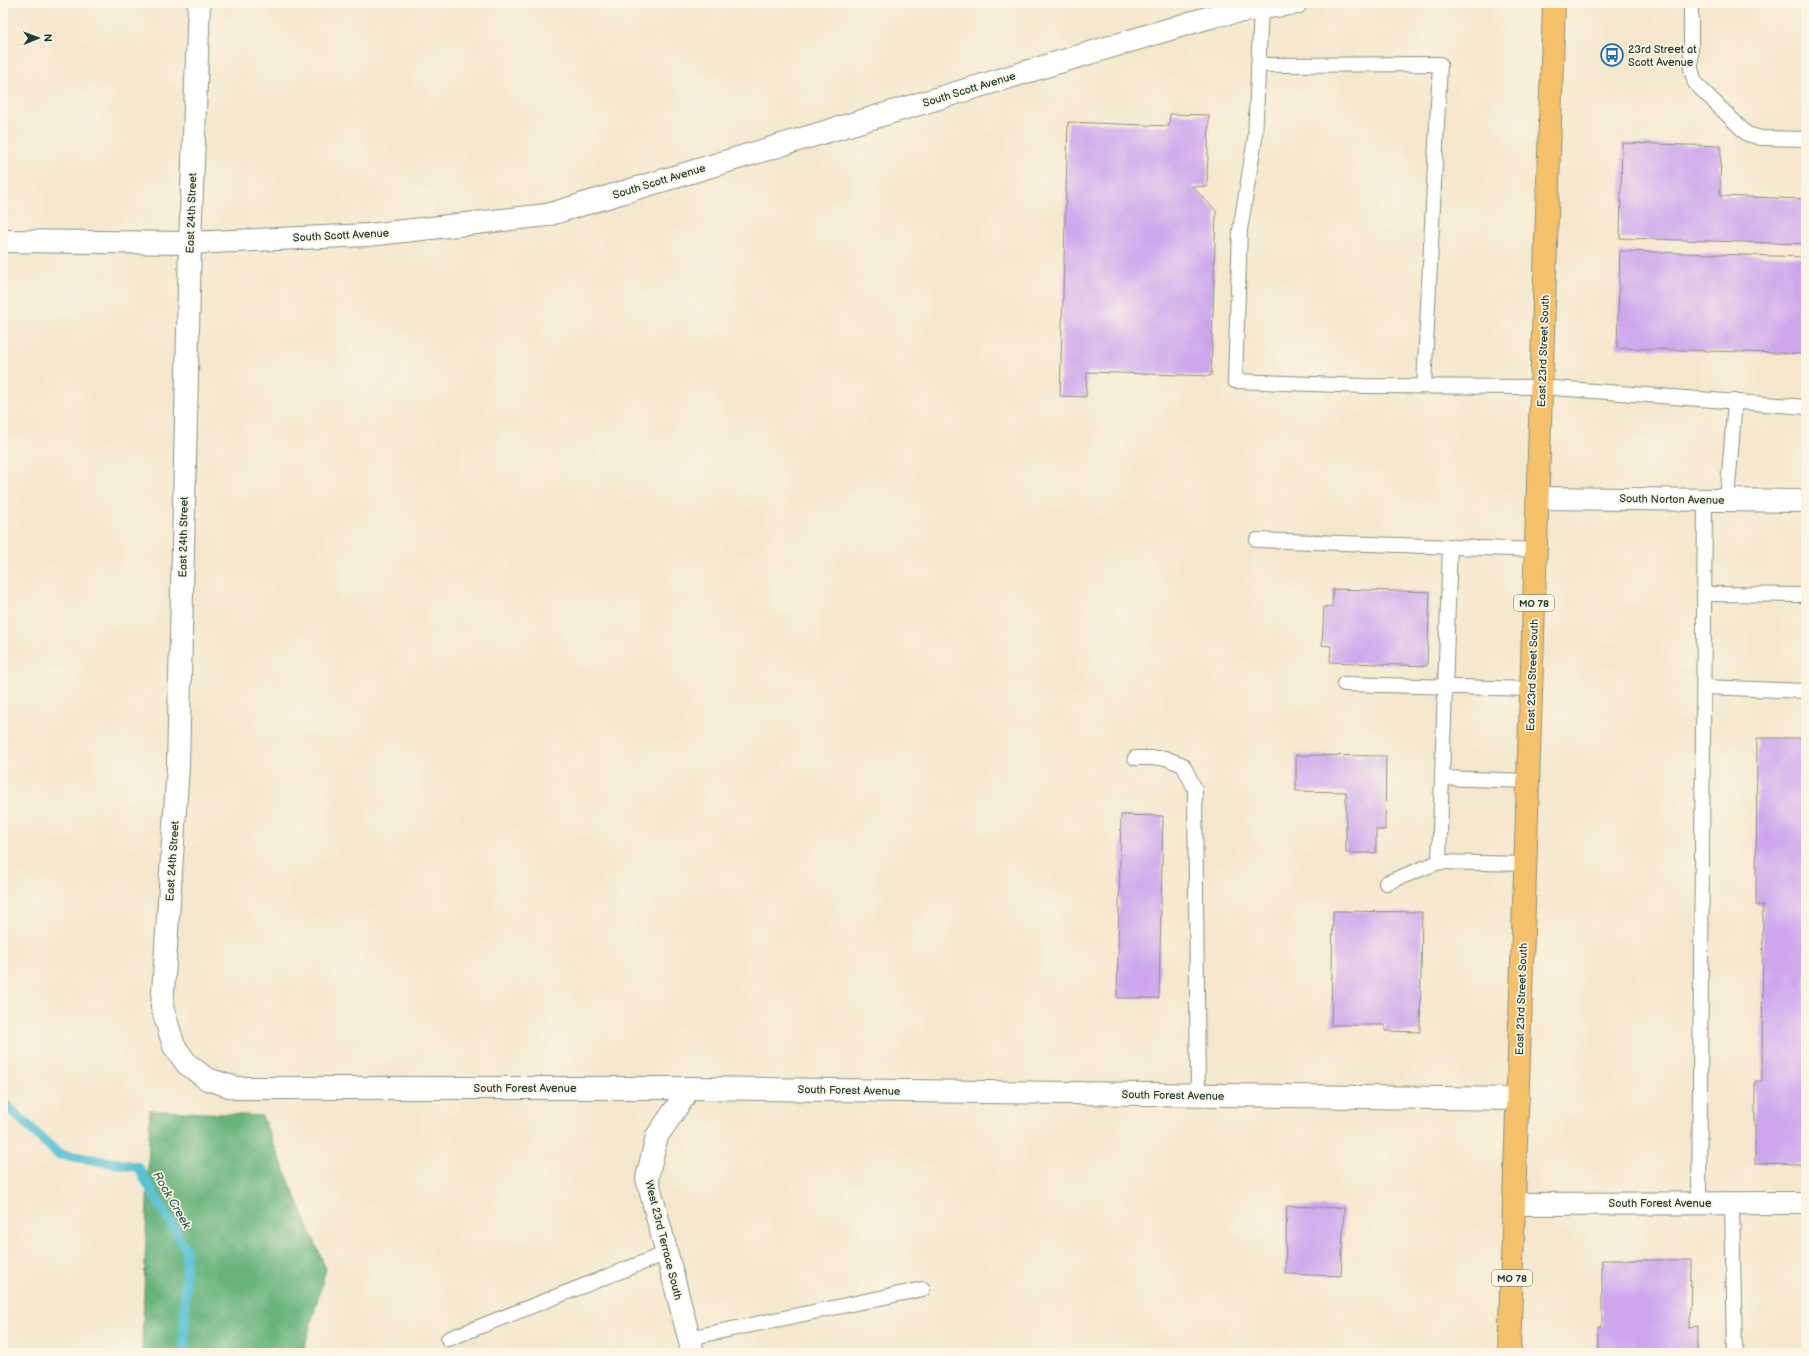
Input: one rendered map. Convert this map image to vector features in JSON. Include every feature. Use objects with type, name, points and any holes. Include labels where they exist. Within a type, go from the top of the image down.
[{"type":"main road","name":"East 23rd Street South","points":[[1514,1204],[1554,3]]},
{"type":"main road","name":"MO 78","points":[[1509,1353],[1514,1204]]},
{"type":"street","name":"East 24th Street","points":[[187,1064],[174,1046],[162,1006],[178,766],[190,243],[199,3]]},
{"type":"street","name":"South Scott Avenue","points":[[3,241],[190,243],[368,235],[547,215],[1217,15],[1296,3]]},
{"type":"street","name":"South Norton Avenue","points":[[1538,498],[1806,501]]},
{"type":"street","name":"South Forest Avenue","points":[[187,1064],[207,1079],[236,1088],[690,1088],[1518,1099]]},
{"type":"street","name":"West 23rd Terrace South","points":[[690,1088],[656,1136],[647,1178],[691,1346]]},
{"type":"street","name":"South Forest Avenue","points":[[1514,1204],[1806,1203]]},
{"type":"lane","points":[[1691,3],[1691,69],[1695,83],[1747,134],[1761,138],[1806,139]]},
{"type":"lane","points":[[1261,8],[1255,139],[1240,230],[1235,380],[1365,386],[1541,387],[1806,407]]},
{"type":"lane","points":[[1258,65],[1440,64],[1424,386]]},
{"type":"lane","points":[[1727,500],[1735,402]]},
{"type":"lane","points":[[1699,1203],[1705,499]]},
{"type":"lane","points":[[1257,540],[1536,550]]},
{"type":"lane","points":[[1439,862],[1450,546]]},
{"type":"lane","points":[[1705,594],[1806,595]]},
{"type":"lane","points":[[1344,684],[1532,689]]},
{"type":"lane","points":[[1704,687],[1806,691]]},
{"type":"lane","points":[[1135,758],[1164,758],[1183,765],[1195,789],[1198,1095]]},
{"type":"lane","points":[[1442,778],[1528,781]]},
{"type":"lane","points":[[1386,883],[1439,862],[1526,864]]},
{"type":"lane","points":[[1732,1203],[1735,1353]]},
{"type":"lane","points":[[448,1339],[667,1253]]},
{"type":"lane","points":[[691,1346],[923,1289]]},
{"type":"green space","points":[[150,1110],[262,1116],[326,1269],[303,1353],[142,1353]]},
{"type":"building","points":[[1170,114],[1209,115],[1207,187],[1192,186],[1216,211],[1211,376],[1087,372],[1086,397],[1060,396],[1068,122],[1169,126]]},
{"type":"building","points":[[1622,143],[1721,146],[1720,196],[1806,199],[1806,244],[1620,238]]},
{"type":"building","points":[[1620,251],[1806,257],[1806,354],[1617,348]]},
{"type":"building","points":[[1333,589],[1430,592],[1427,666],[1330,662],[1331,646],[1322,645],[1324,607],[1332,607]]},
{"type":"building","points":[[1757,738],[1804,738],[1804,752],[1806,752],[1806,1164],[1755,1163],[1755,1081],[1762,1081],[1763,905],[1756,905]]},
{"type":"building","points":[[1296,755],[1386,756],[1385,830],[1376,830],[1376,853],[1346,853],[1346,792],[1296,791]]},
{"type":"building","points":[[1121,815],[1163,816],[1159,998],[1117,998]]},
{"type":"building","points":[[1333,911],[1422,912],[1420,1032],[1385,1031],[1385,1025],[1331,1025]]},
{"type":"building","points":[[1287,1206],[1344,1208],[1341,1276],[1285,1274]]},
{"type":"building","points":[[1602,1260],[1691,1260],[1690,1328],[1698,1327],[1698,1353],[1598,1353],[1598,1326],[1602,1326]]},
{"type":"waterway","name":"Rock Creek","points":[[3,1102],[58,1154],[138,1167],[186,1250],[184,1353]]},
{"type":"place","name":"23rd Street at Scott Avenue","points":[[1612,55]]}]
